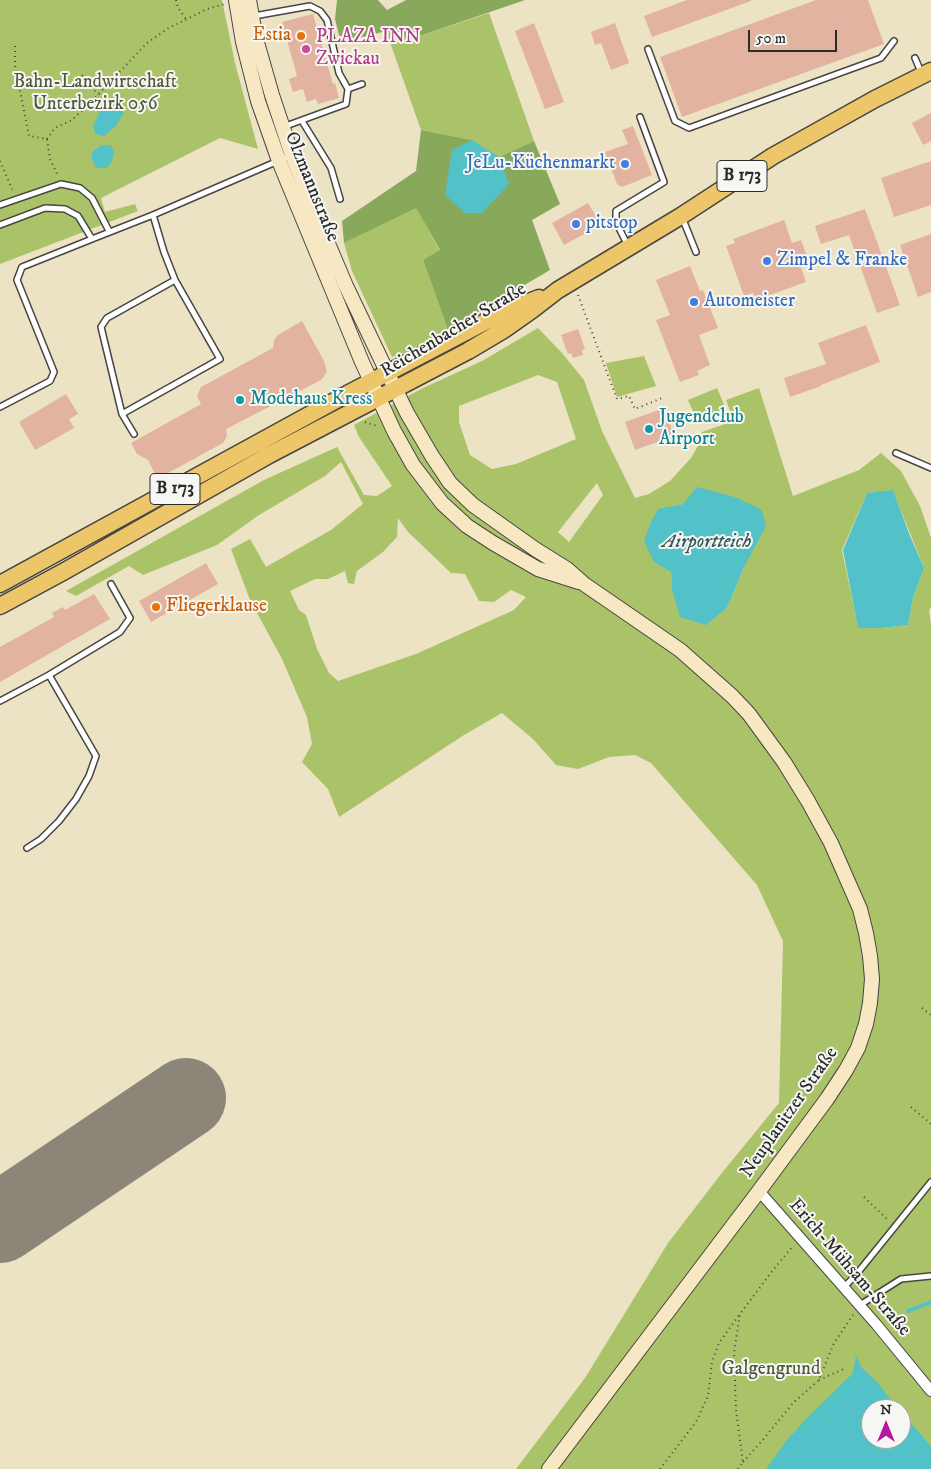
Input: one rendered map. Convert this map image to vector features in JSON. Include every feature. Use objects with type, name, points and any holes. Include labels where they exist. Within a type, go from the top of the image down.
[{"type":"main road","name":"Olzmannstraße","points":[[240,0],[252,16],[256,39],[292,155],[346,286],[388,374]]},
{"type":"main road","name":"Olzmannstraße","points":[[240,0],[243,42],[258,101],[279,161],[371,382]]},
{"type":"main road","name":"Reichenbacher Straße","points":[[0,606],[270,455],[505,329],[558,290],[681,216],[773,156],[926,73]]},
{"type":"main road","name":"Reichenbacher Straße","points":[[0,584],[371,382],[504,312],[558,290]]},
{"type":"main road","name":"Neuplanitzer Straße","points":[[388,374],[432,456],[450,483],[473,505],[535,549],[567,568],[584,584],[680,650],[732,696],[749,714],[771,743],[808,801],[831,843],[860,909],[870,956],[872,979],[866,1024],[858,1048],[827,1099],[549,1469]]},
{"type":"main road","name":"Neuplanitzer Straße","points":[[371,382],[412,465],[432,491],[460,521],[493,544],[538,569],[584,584]]},
{"type":"street","name":"Erich-Mühsam-Straße","points":[[759,1191],[931,1391]]},
{"type":"lane","points":[[252,16],[310,6],[320,11],[327,20],[339,73],[348,89],[346,104],[282,127]]},
{"type":"lane","points":[[648,49],[675,121],[689,128],[881,58],[894,41]]},
{"type":"lane","points":[[915,58],[926,73]]},
{"type":"lane","points":[[348,89],[362,84]]},
{"type":"lane","points":[[628,247],[616,222],[616,211],[664,182],[640,117]]},
{"type":"lane","points":[[302,121],[331,168],[340,199]]},
{"type":"lane","points":[[0,408],[50,381],[54,372],[17,280],[22,268],[109,231],[153,215],[292,155]]},
{"type":"lane","points":[[0,205],[61,184],[80,188],[92,198],[109,231]]},
{"type":"lane","points":[[0,225],[44,208],[66,209],[78,216],[92,239]]},
{"type":"lane","points":[[122,414],[220,359],[175,280],[153,215]]},
{"type":"lane","points":[[681,216],[696,252]]},
{"type":"lane","points":[[134,434],[122,414],[101,327],[107,318],[175,280]]},
{"type":"lane","points":[[896,453],[931,468]]},
{"type":"lane","points":[[0,701],[50,674],[120,632],[130,618],[111,584]]},
{"type":"lane","points":[[27,848],[41,839],[65,814],[76,799],[96,756],[50,674]]},
{"type":"lane","points":[[844,1288],[931,1182]]},
{"type":"lane","points":[[859,1305],[901,1279],[931,1276]]},
{"type":"path","points":[[176,0],[178,8],[186,19]]},
{"type":"path","points":[[61,184],[50,159],[47,139],[55,128],[72,120],[148,43],[167,29],[207,9],[240,0]]},
{"type":"path","points":[[15,46],[15,66],[29,136],[47,139]]},
{"type":"path","points":[[82,75],[98,95]]},
{"type":"path","points":[[0,161],[16,199]]},
{"type":"path","points":[[574,280],[617,399],[629,396],[635,409],[662,398]]},
{"type":"path","points":[[364,421],[379,427]]},
{"type":"path","points":[[922,1008],[931,1015]]},
{"type":"path","points":[[911,1107],[931,1124]]},
{"type":"path","points":[[864,1196],[894,1226]]},
{"type":"path","points":[[660,1469],[696,1422],[708,1396],[712,1362],[719,1343],[773,1270],[800,1238]]},
{"type":"path","points":[[819,1380],[834,1343],[859,1305]]},
{"type":"path","points":[[740,1314],[734,1353],[736,1410],[743,1462]]},
{"type":"path","points":[[738,1469],[794,1402],[819,1380],[846,1368]]},
{"type":"green space","name":"Bahn-Landwirtschaft Unterbezirk 056","points":[[0,0],[222,0],[235,63],[258,149],[220,138],[101,198],[105,212],[135,204],[138,211],[0,264]]},
{"type":"green space","points":[[337,0],[378,0],[387,10],[406,0],[525,0],[411,39],[386,31],[341,43],[335,19]]},
{"type":"green space","points":[[489,13],[534,141],[499,157],[472,140],[421,130],[386,31],[411,39]]},
{"type":"green space","points":[[421,130],[472,140],[499,157],[534,141],[560,204],[532,220],[550,270],[448,330],[423,260],[440,250],[416,208],[344,243],[342,221],[416,171]]},
{"type":"green space","points":[[416,207],[440,251],[423,260],[448,330],[407,352],[392,357],[352,271],[344,243]]},
{"type":"green space","name":"Galgengrund","points":[[538,328],[584,380],[602,431],[635,498],[649,494],[670,481],[691,458],[700,442],[702,432],[734,421],[726,400],[759,388],[793,496],[859,470],[881,453],[901,471],[920,506],[931,538],[931,607],[929,610],[931,624],[931,1469],[516,1469],[585,1378],[668,1243],[779,1103],[783,941],[757,885],[651,763],[635,755],[609,757],[578,769],[556,765],[533,739],[502,713],[464,735],[339,817],[328,789],[302,762],[312,744],[307,717],[282,659],[250,600],[231,549],[250,539],[266,567],[331,530],[363,504],[341,462],[325,476],[259,515],[217,545],[143,575],[129,566],[76,596],[66,591],[264,480],[337,447],[364,495],[377,496],[392,486],[359,437],[354,425],[421,389],[482,361]],"holes":[[[538,375],[557,382],[576,439],[516,464],[492,469],[470,455],[459,422],[459,406]],[[597,483],[603,495],[569,542],[558,532]],[[893,491],[924,568],[913,598],[908,625],[881,628],[858,627],[842,550],[867,493]],[[683,504],[744,567],[727,608],[706,624],[672,589],[671,572],[658,510]],[[398,518],[408,532],[451,573],[465,574],[479,601],[494,602],[511,590],[526,597],[514,610],[416,654],[338,681],[329,673],[317,649],[306,615],[299,610],[290,591],[315,579],[328,579],[345,571],[348,583],[354,584],[357,571],[383,552],[397,537]]]},
{"type":"green space","points":[[644,356],[656,386],[617,397],[606,363]]},
{"type":"green space","points":[[717,388],[726,409],[697,420],[688,400]]},
{"type":"water","points":[[110,101],[116,101],[124,108],[123,114],[116,126],[104,136],[96,134],[93,127],[100,111]]},
{"type":"water","points":[[472,140],[499,157],[509,184],[482,213],[465,213],[445,195],[452,150]]},
{"type":"water","points":[[101,145],[111,145],[114,152],[112,161],[107,168],[96,168],[92,159],[92,152]]},
{"type":"water","name":"Airportteich","points":[[697,487],[735,497],[762,510],[766,526],[744,567],[727,608],[706,625],[680,617],[672,589],[671,572],[654,562],[644,541],[658,509],[683,504]]},
{"type":"water","points":[[893,490],[924,568],[913,598],[908,625],[858,628],[843,550],[867,493]]},
{"type":"water","points":[[856,1355],[861,1367],[877,1382],[890,1399],[861,1399],[861,1449],[911,1449],[911,1423],[931,1446],[931,1469],[766,1469],[787,1440],[805,1420],[853,1373]]},
{"type":"building","points":[[687,0],[751,1],[652,37],[644,16]]},
{"type":"building","points":[[816,0],[868,0],[884,44],[682,117],[660,57]]},
{"type":"building","name":"PLAZA INN Zwickau","points":[[313,14],[333,84],[335,83],[339,98],[318,104],[316,99],[307,102],[303,89],[293,92],[289,79],[297,76],[282,22]]},
{"type":"building","points":[[534,23],[564,102],[545,109],[515,31]]},
{"type":"building","points":[[615,23],[629,63],[611,70],[601,43],[595,45],[591,32]]},
{"type":"building","points":[[931,113],[931,141],[923,145],[912,123]]},
{"type":"building","points":[[633,126],[652,175],[622,187],[617,184],[605,152],[628,144],[622,130]]},
{"type":"building","points":[[931,161],[931,205],[894,217],[881,178]]},
{"type":"building","points":[[588,203],[601,225],[564,245],[552,223]]},
{"type":"building","points":[[865,209],[900,305],[877,313],[849,235],[821,244],[815,226]]},
{"type":"building","name":"Zimpel & Franke","points":[[784,220],[792,243],[801,240],[808,259],[799,262],[806,282],[756,300],[753,293],[744,296],[726,246],[735,243],[733,239]]},
{"type":"building","points":[[931,234],[931,292],[918,297],[900,245]]},
{"type":"building","points":[[690,266],[700,291],[703,290],[718,328],[699,335],[710,365],[697,371],[699,375],[680,382],[656,320],[670,315],[656,280]]},
{"type":"building","name":"Modehaus Kress","points":[[302,321],[324,361],[327,372],[321,380],[226,429],[227,436],[223,443],[168,473],[160,476],[154,472],[148,460],[137,454],[131,443],[201,404],[197,396],[201,387],[273,348],[274,340],[278,335]]},
{"type":"building","points":[[866,325],[880,362],[790,397],[784,378],[826,364],[818,343]]},
{"type":"building","points":[[578,329],[585,349],[582,350],[583,355],[573,358],[571,353],[568,354],[561,335]]},
{"type":"building","points":[[66,394],[78,414],[69,419],[74,428],[35,450],[19,422]]},
{"type":"building","name":"Jugendclub Airport","points":[[664,408],[674,436],[635,450],[625,422]]},
{"type":"building","points":[[206,563],[218,584],[151,622],[139,601]]},
{"type":"building","points":[[94,594],[110,619],[0,682],[0,647],[54,617],[52,613],[63,607],[65,610]]},
{"type":"waterway","points":[[908,1311],[931,1302]]},
{"type":"runway","points":[[0,1223],[186,1098]]},
{"type":"place","name":"Estia","points":[[301,36]]},
{"type":"place","name":"PLAZA INN Zwickau","points":[[306,49]]},
{"type":"place","name":"JeLu-Küchenmarkt","points":[[625,164]]},
{"type":"place","name":"pitstop","points":[[576,224]]},
{"type":"place","name":"Zimpel & Franke","points":[[767,261]]},
{"type":"place","name":"Automeister","points":[[694,302]]},
{"type":"place","name":"Modehaus Kress","points":[[240,400]]},
{"type":"place","name":"Jugendclub Airport","points":[[649,429]]},
{"type":"place","name":"Fliegerklause","points":[[156,607]]}]
